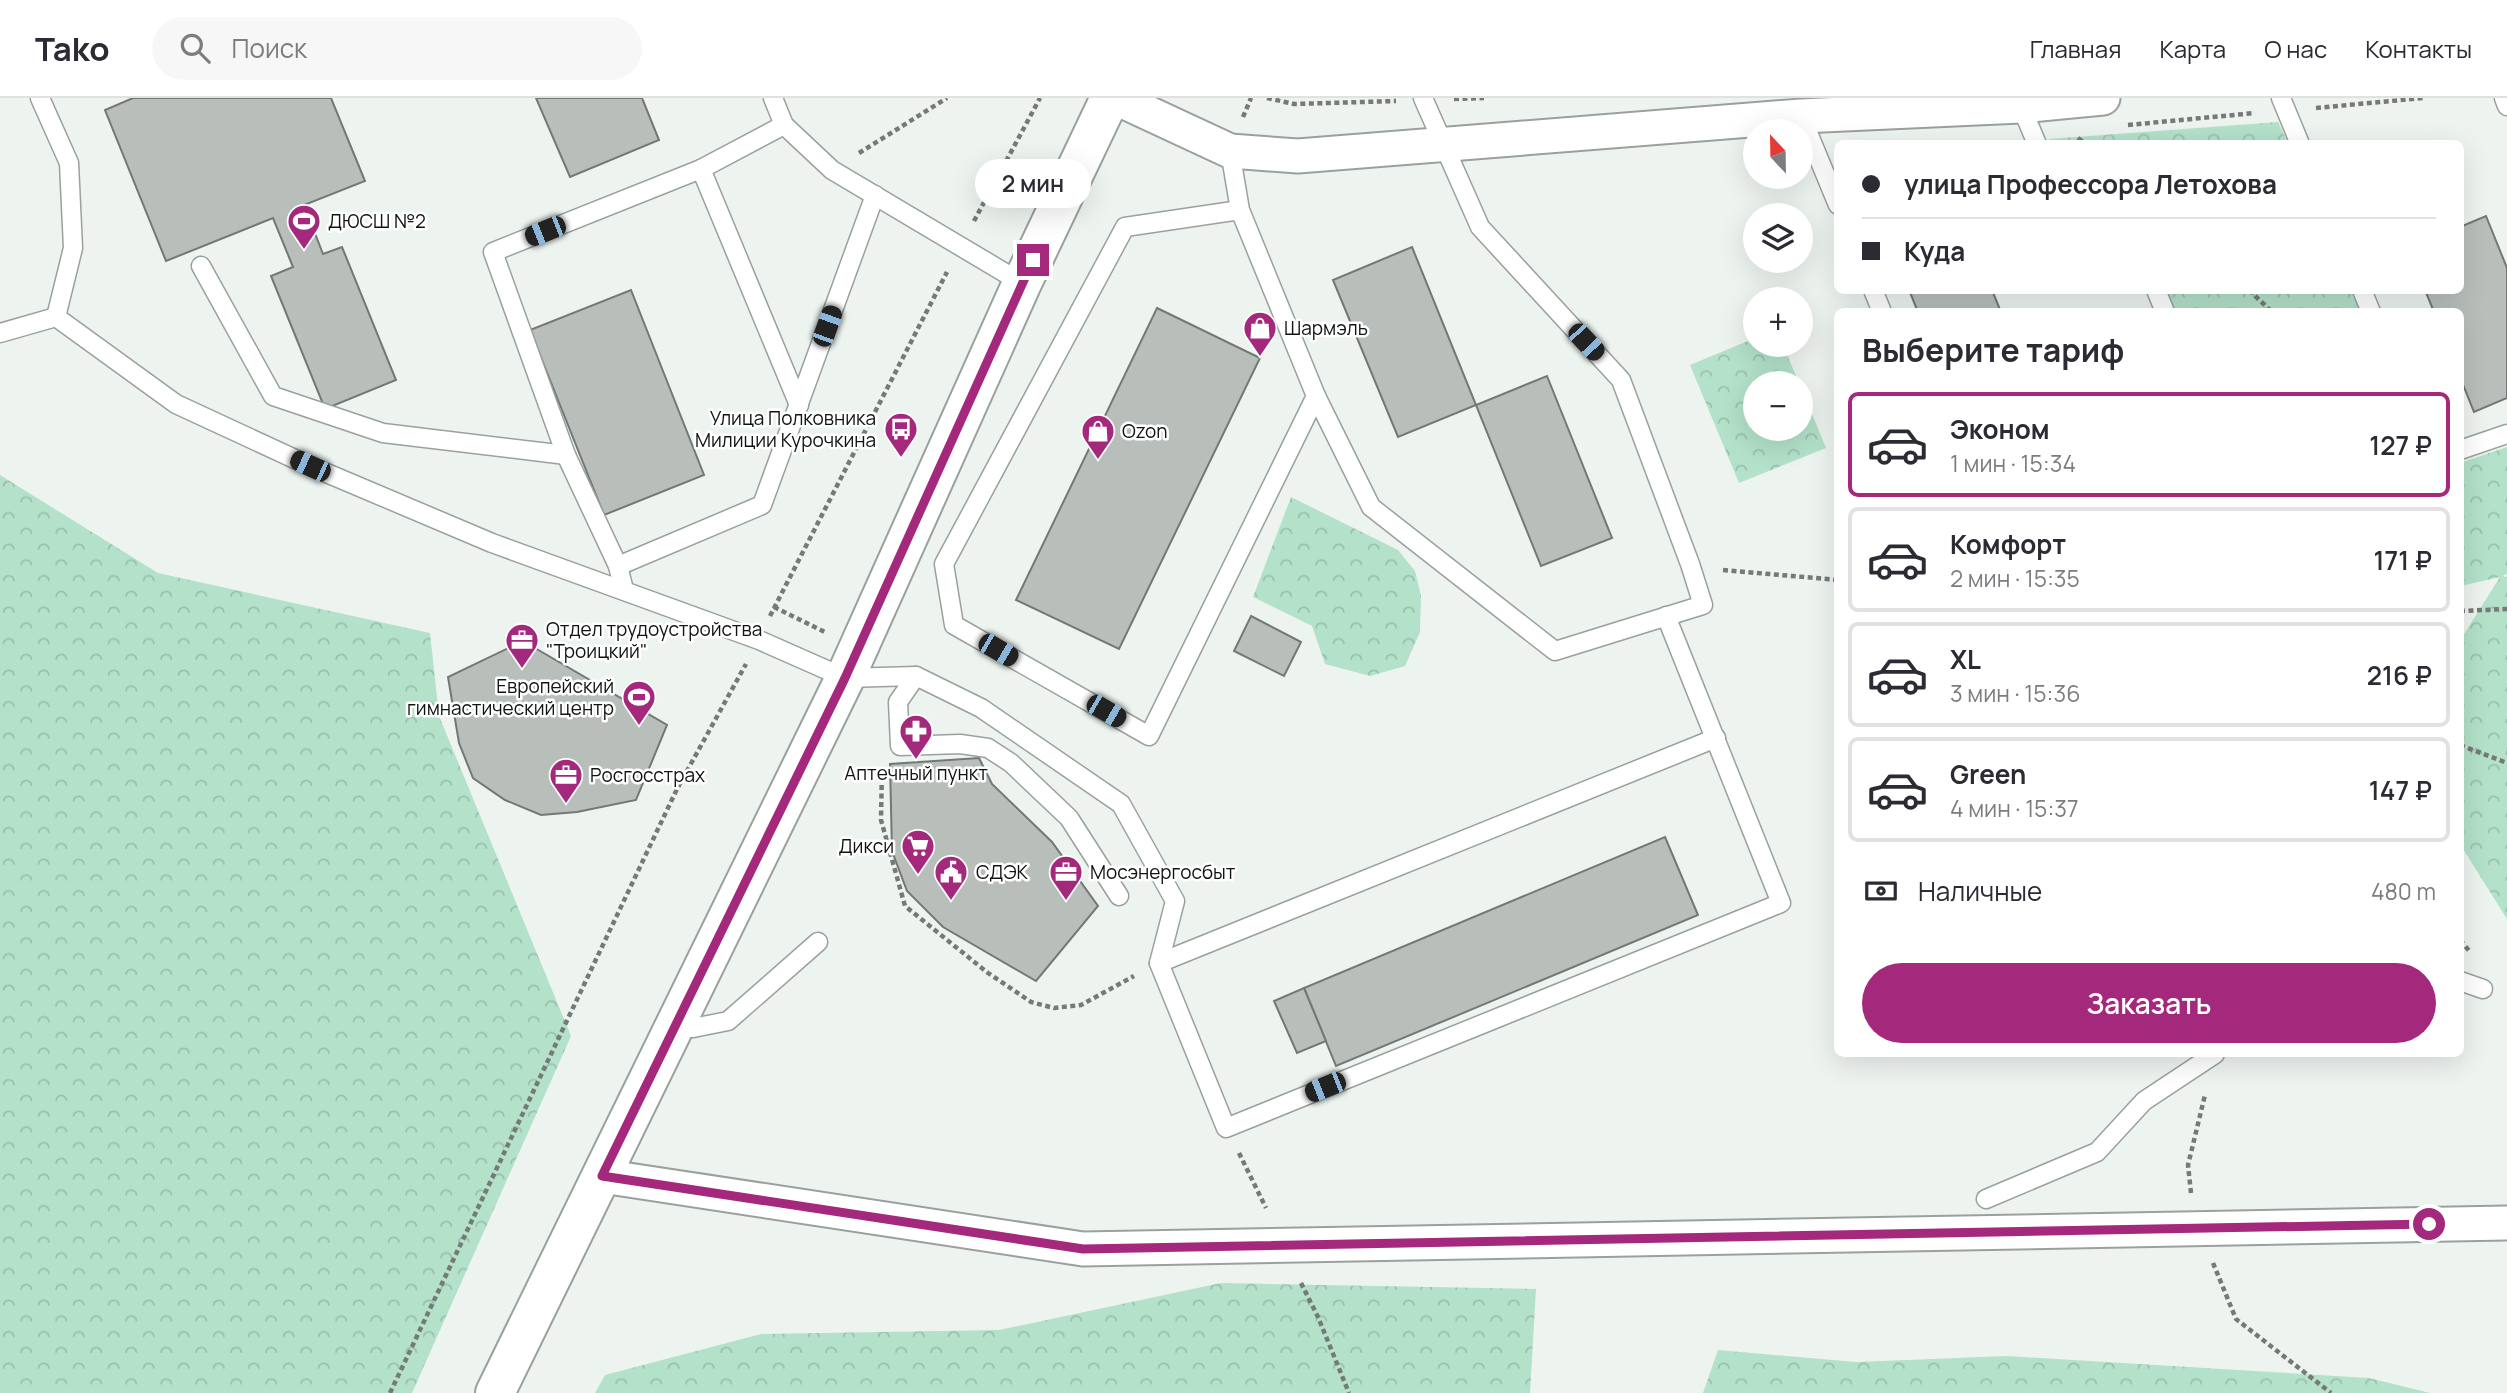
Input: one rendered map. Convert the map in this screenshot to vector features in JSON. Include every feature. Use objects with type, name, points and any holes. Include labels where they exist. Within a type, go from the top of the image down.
[{"type":"street","points":[[495,1393],[851,663],[1022,283],[1110,98]]},
{"type":"street","points":[[1116,98],[1230,151],[1298,156],[1801,116],[2021,106],[2103,98]]},
{"type":"street","points":[[602,1176],[1083,1249],[2507,1223]]},
{"type":"lane","points":[[40,98],[69,163],[72,248],[56,317]]},
{"type":"lane","points":[[773,98],[784,125],[832,170],[1022,283]]},
{"type":"lane","points":[[2504,98],[2507,106]]},
{"type":"lane","points":[[1230,151],[1240,209],[1316,396],[1371,507],[1555,651],[1703,605],[1621,380],[1480,227],[1423,99]]},
{"type":"lane","points":[[2284,104],[2298,140]]},
{"type":"lane","points":[[2021,106],[2035,140]]},
{"type":"lane","points":[[1801,116],[1834,195]]},
{"type":"lane","points":[[624,590],[618,566],[566,455],[493,252],[701,169],[784,125]]},
{"type":"lane","points":[[701,169],[799,405]]},
{"type":"lane","points":[[618,566],[762,505],[875,195]]},
{"type":"lane","points":[[1240,209],[1125,227],[944,564],[954,625],[1149,736],[1316,396]]},
{"type":"lane","points":[[201,266],[273,396],[383,433],[566,455]]},
{"type":"lane","points":[[0,333],[56,317]]},
{"type":"lane","points":[[56,317],[176,404],[310,466],[492,543],[759,640],[916,676],[981,708],[1121,804],[1175,901],[1159,963],[1226,1128],[1781,903],[1666,616]]},
{"type":"lane","points":[[2464,449],[2507,434]]},
{"type":"lane","points":[[916,676],[898,702],[901,746],[960,744],[988,748],[1011,763],[1069,818],[1119,896]]},
{"type":"lane","points":[[1159,963],[1716,738]]},
{"type":"lane","points":[[679,1020],[693,1028],[728,1021],[818,942]]},
{"type":"lane","points":[[2464,982],[2483,989]]},
{"type":"lane","points":[[1986,1199],[2098,1152],[2144,1101],[2210,1057]]},
{"type":"path","points":[[832,170],[947,98]]},
{"type":"path","points":[[390,1393],[677,789],[759,640],[960,246],[1040,98]]},
{"type":"path","points":[[1267,98],[1294,104],[1484,98]]},
{"type":"path","points":[[2121,125],[2284,104],[2423,98]]},
{"type":"path","points":[[2253,294],[2268,308]]},
{"type":"path","points":[[1690,565],[1834,580]]},
{"type":"path","points":[[774,607],[851,663]]},
{"type":"path","points":[[2464,611],[2507,609]]},
{"type":"path","points":[[2464,747],[2507,763]]},
{"type":"path","points":[[882,761],[881,820],[905,906],[988,973],[1031,1002],[1055,1008],[1081,1005],[1159,963]]},
{"type":"path","points":[[2192,1200],[2188,1165],[2214,1057]]},
{"type":"path","points":[[1226,1128],[1270,1217]]},
{"type":"path","points":[[2208,1251],[2236,1319],[2331,1393]]},
{"type":"path","points":[[1301,1281],[1349,1393]]},
{"type":"green space","points":[[2278,122],[2287,140],[2049,140]]},
{"type":"green space","points":[[2166,294],[2352,294],[2359,308],[2174,308]]},
{"type":"green space","points":[[1743,343],[1743,357],[1788,357],[1794,371],[1743,371],[1743,441],[1813,441],[1813,416],[1826,448],[1739,483],[1690,365]]},
{"type":"green space","points":[[2507,447],[2507,574],[2502,576],[2507,577],[2507,919],[2464,850],[2464,634],[2500,577],[2464,585],[2464,462]]},
{"type":"green space","points":[[0,475],[158,573],[430,633],[439,716],[571,1036],[412,1393],[0,1393]]},
{"type":"green space","points":[[1291,497],[1398,550],[1415,571],[1421,596],[1420,632],[1405,666],[1370,676],[1325,664],[1312,626],[1253,597]]},
{"type":"green space","points":[[1221,1283],[1536,1289],[1530,1393],[595,1393],[605,1375],[761,1334],[999,1330]]},
{"type":"green space","points":[[1718,1350],[1856,1362],[2007,1356],[2369,1378],[2430,1393],[1703,1393]]},
{"type":"building","name":"ДЮСШ №2","points":[[133,98],[331,98],[365,181],[304,205],[323,254],[342,247],[396,380],[325,409],[271,276],[293,267],[273,218],[166,261],[105,110]]},
{"type":"building","points":[[536,98],[642,98],[659,140],[570,177]]},
{"type":"building","points":[[2486,216],[2507,268],[2507,398],[2474,412],[2464,387],[2464,308],[2432,308],[2427,294],[2464,294],[2464,225]]},
{"type":"building","points":[[1412,247],[1476,405],[1398,437],[1333,280]]},
{"type":"building","points":[[631,290],[704,475],[604,515],[530,330]]},
{"type":"building","points":[[1911,294],[1994,294],[1999,308],[1916,308]]},
{"type":"building","points":[[1157,308],[1260,358],[1119,649],[1016,600]]},
{"type":"building","points":[[1547,376],[1612,538],[1541,566],[1476,405]]},
{"type":"building","points":[[1251,616],[1301,642],[1284,676],[1234,651]]},
{"type":"building","points":[[523,641],[667,725],[636,800],[577,812],[541,815],[505,800],[473,778],[459,743],[448,677]]},
{"type":"building","points":[[979,758],[992,784],[1052,842],[1098,906],[1036,981],[943,927],[907,891],[892,851],[890,764]]},
{"type":"building","points":[[1665,837],[1698,915],[1336,1066],[1304,988]]},
{"type":"building","points":[[1304,988],[1326,1041],[1297,1053],[1274,1001]]},
{"type":"place","name":"ДЮСШ №2","points":[[304,251]]},
{"type":"place","name":"Шармэль","points":[[1260,358]]},
{"type":"place","name":"Улица Полковника Милиции Курочкина","points":[[901,459]]},
{"type":"place","name":"Ozon","points":[[1098,461]]},
{"type":"place","name":"Отдел трудоустройства \"Троицкий\"","points":[[522,670]]},
{"type":"place","name":"Европейский гимнастический центр","points":[[639,727]]},
{"type":"place","name":"Аптечный пункт","points":[[916,761]]},
{"type":"place","name":"Росгосстрах","points":[[566,805]]},
{"type":"place","name":"Дикси","points":[[918,876]]},
{"type":"place","name":"СДЭК","points":[[951,902]]},
{"type":"place","name":"Мосэнергосбыт","points":[[1066,902]]},
{"type":"route","points":[[1033,260],[845,678],[602,1176],[1083,1249],[2429,1224]]}]
